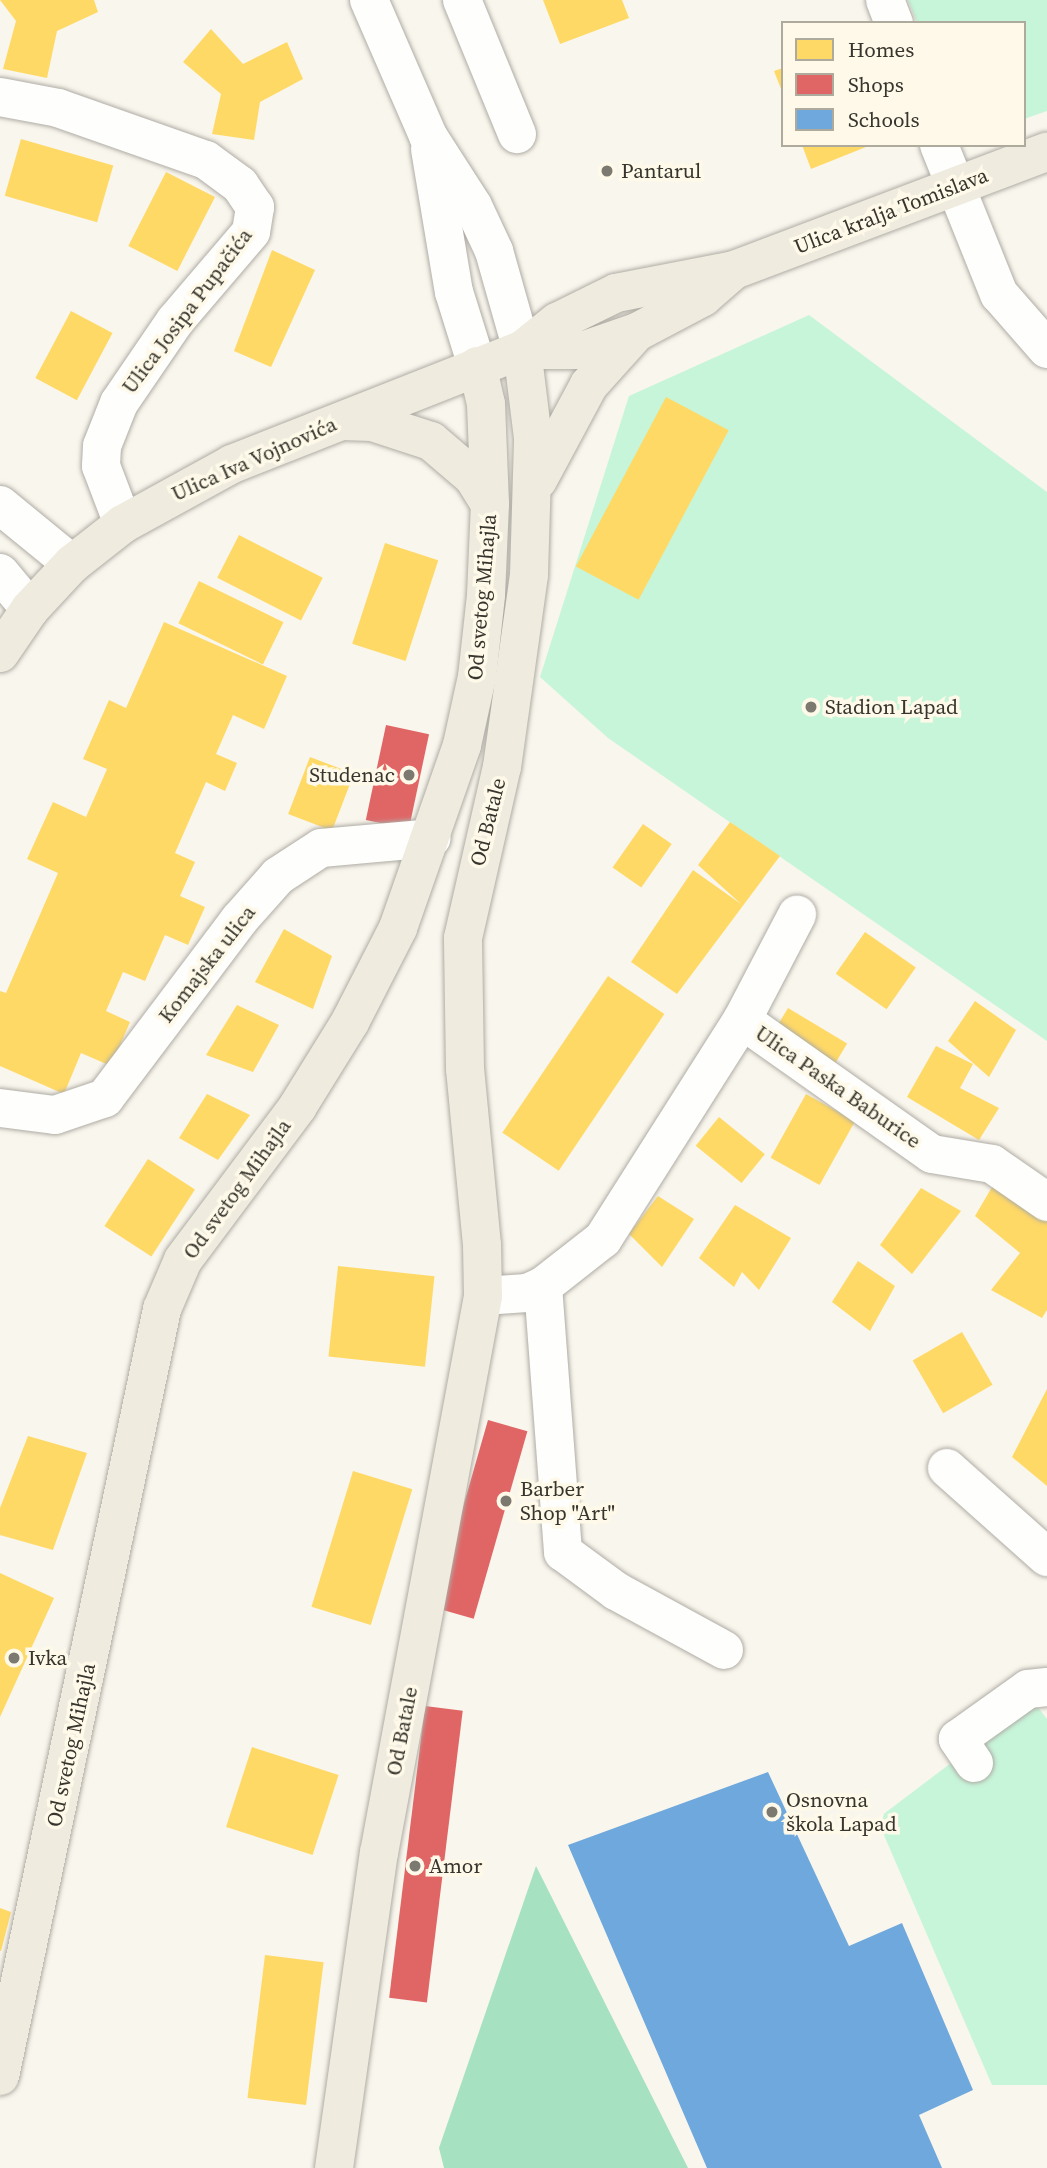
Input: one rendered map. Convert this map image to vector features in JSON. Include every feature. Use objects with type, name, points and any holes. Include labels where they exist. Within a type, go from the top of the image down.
[{"type":"main road","name":"Ulica kralja Tomislava","points":[[522,350],[557,322],[616,293],[734,270],[1047,152]]},
{"type":"main road","name":"Ulica kralja Tomislava","points":[[522,350],[585,349],[637,332],[703,297],[734,270]]},
{"type":"main road","points":[[533,491],[582,396],[611,355],[637,332]]},
{"type":"main road","points":[[477,366],[522,350]]},
{"type":"main road","name":"Od Batale","points":[[334,2168],[379,1853],[483,1296],[482,1245],[465,1069],[463,938],[518,677],[533,491],[533,438],[522,350]]},
{"type":"main road","name":"Ulica Iva Vojnovića","points":[[0,653],[30,609],[72,564],[123,524],[232,464],[477,366]]},
{"type":"main road","name":"Od svetog Mihajla","points":[[0,2076],[9,1993],[162,1309],[183,1261],[298,1106],[350,1023],[398,928],[432,838],[462,745],[477,677],[490,504],[486,404],[477,366]]},
{"type":"main road","points":[[335,421],[372,422],[431,441],[457,460],[490,504]]},
{"type":"street","points":[[369,0],[428,136],[473,206],[494,251],[522,350]]},
{"type":"street","points":[[462,0],[517,134]]},
{"type":"street","points":[[885,0],[893,21]]},
{"type":"street","name":"Ulica Josipa Pupačića","points":[[0,97],[58,108],[206,160],[240,185],[255,207],[251,232],[175,321],[119,403],[102,446],[101,466],[123,524]]},
{"type":"street","points":[[428,136],[454,292],[477,366]]},
{"type":"street","points":[[940,147],[999,294],[1047,349]]},
{"type":"street","points":[[0,505],[72,564]]},
{"type":"street","points":[[0,573],[30,609]]},
{"type":"street","name":"Komajska ulica","points":[[0,1108],[55,1115],[105,1098],[239,920],[278,876],[321,848],[432,838]]},
{"type":"street","points":[[483,1296],[527,1293],[543,1286],[603,1239],[742,1020],[797,915]]},
{"type":"street","name":"Ulica Paska Baburice","points":[[742,1020],[932,1154],[992,1164],[1047,1202]]},
{"type":"street","points":[[543,1286],[563,1552],[617,1591],[724,1650]]},
{"type":"street","points":[[947,1468],[1047,1557]]},
{"type":"street","points":[[974,1763],[958,1740],[1028,1689],[1047,1687]]},
{"type":"green space","points":[[908,0],[1047,0],[1047,111],[1026,118],[1026,21],[916,21]]},
{"type":"green space","name":"Stadion Lapad","points":[[809,315],[1047,492],[1047,1041],[608,738],[540,677],[629,396]]},
{"type":"green space","points":[[1033,1701],[1047,1719],[1047,2085],[992,2085],[877,1819]]},
{"type":"green space","points":[[536,1866],[688,2168],[444,2168],[439,2148]]},
{"type":"building: Homes","points":[[0,0],[94,0],[98,12],[57,31],[47,78],[3,69],[16,21]]},
{"type":"building: Homes","points":[[543,0],[622,0],[629,18],[560,44]]},
{"type":"building: Homes","points":[[211,29],[243,64],[287,42],[303,79],[260,102],[254,140],[212,134],[221,94],[183,62]]},
{"type":"building: Homes","points":[[781,69],[781,89],[774,71]]},
{"type":"building: Homes","points":[[21,139],[113,165],[97,222],[5,196]]},
{"type":"building: Homes","points":[[803,147],[866,147],[811,169]]},
{"type":"building: Homes","points":[[166,172],[215,197],[177,271],[128,246]]},
{"type":"building: Homes","points":[[272,250],[315,270],[271,367],[234,351]]},
{"type":"building: Homes","points":[[71,311],[112,333],[77,400],[35,378]]},
{"type":"building: Homes","points":[[666,397],[729,430],[639,600],[576,567]]},
{"type":"building: Homes","points":[[239,535],[323,578],[301,620],[217,578]]},
{"type":"building: Homes","points":[[385,543],[438,560],[406,661],[352,644]]},
{"type":"building: Homes","points":[[199,581],[283,622],[263,664],[178,623]]},
{"type":"building: Homes","points":[[164,622],[287,676],[264,729],[233,715],[216,754],[237,763],[225,791],[206,782],[175,853],[195,862],[180,896],[205,907],[188,945],[165,935],[145,981],[123,972],[106,1011],[130,1022],[111,1066],[81,1053],[64,1094],[0,1066],[0,991],[6,993],[58,873],[27,859],[53,802],[86,817],[107,769],[83,759],[109,700],[126,708]]},
{"type":"building: Homes","points":[[310,757],[354,774],[332,831],[288,814]]},
{"type":"building: Homes","points":[[730,822],[780,856],[677,994],[631,962],[693,870],[741,904],[698,865]]},
{"type":"building: Homes","points":[[643,824],[672,844],[641,887],[613,867]]},
{"type":"building: Homes","points":[[284,929],[332,956],[313,1009],[255,982]]},
{"type":"building: Homes","points":[[865,932],[916,968],[887,1009],[836,974]]},
{"type":"building: Homes","points":[[608,976],[664,1014],[559,1171],[502,1133]]},
{"type":"building: Homes","points":[[975,1001],[1016,1030],[989,1077],[948,1041]]},
{"type":"building: Homes","points":[[237,1005],[279,1025],[253,1072],[206,1055]]},
{"type":"building: Homes","points":[[788,1008],[847,1044],[833,1068],[774,1032]]},
{"type":"building: Homes","points":[[936,1046],[973,1064],[960,1088],[999,1108],[979,1140],[907,1097]]},
{"type":"building: Homes","points":[[207,1094],[250,1115],[218,1160],[179,1138]]},
{"type":"building: Homes","points":[[806,1094],[855,1121],[820,1185],[771,1158]]},
{"type":"building: Homes","points":[[719,1117],[765,1154],[742,1183],[696,1146]]},
{"type":"building: Homes","points":[[148,1159],[195,1189],[151,1257],[104,1226]]},
{"type":"building: Homes","points":[[995,1182],[1047,1219],[1047,1310],[1042,1318],[991,1290],[1020,1253],[975,1216]]},
{"type":"building: Homes","points":[[921,1188],[961,1211],[912,1274],[880,1245]]},
{"type":"building: Homes","points":[[658,1196],[694,1219],[662,1267],[629,1234]]},
{"type":"building: Homes","points":[[735,1205],[791,1238],[759,1290],[742,1272],[734,1287],[699,1258]]},
{"type":"building: Homes","points":[[858,1261],[895,1286],[870,1331],[832,1302]]},
{"type":"building: Homes","points":[[338,1266],[434,1276],[425,1367],[328,1357]]},
{"type":"building: Homes","points":[[962,1332],[992,1385],[943,1413],[913,1360]]},
{"type":"building: Homes","points":[[1047,1389],[1047,1486],[1012,1457]]},
{"type":"building: Homes","points":[[28,1436],[87,1453],[53,1550],[0,1535],[0,1508]]},
{"type":"building: Homes","points":[[353,1471],[412,1489],[371,1625],[311,1607]]},
{"type":"building: Homes","name":"Ivka","points":[[0,1573],[54,1598],[0,1717]]},
{"type":"building: Homes","points":[[252,1747],[339,1775],[313,1855],[226,1827]]},
{"type":"building: Homes","points":[[0,1908],[11,1912],[1,1951],[0,1951]]},
{"type":"building: Homes","points":[[265,1955],[324,1962],[306,2105],[247,2098]]},
{"type":"building: Shops","points":[[386,725],[429,734],[409,829],[366,820]]},
{"type":"building: Shops","points":[[488,1420],[527,1431],[474,1619],[434,1607]]},
{"type":"building: Shops","points":[[425,1706],[463,1711],[427,2002],[389,1998]]},
{"type":"building: Schools","points":[[768,1772],[849,1946],[902,1923],[973,2090],[919,2115],[942,2168],[707,2168],[568,1845]]},
{"type":"place","name":"Pantarul","points":[[607,171]]},
{"type":"place","name":"Stadion Lapad","points":[[811,707]]},
{"type":"place","name":"Studenac","points":[[409,775]]},
{"type":"place","name":"Barber Shop \"Art\"","points":[[506,1501]]},
{"type":"place","name":"Ivka","points":[[14,1658]]},
{"type":"place","name":"Osnovna škola Lapad","points":[[772,1812]]},
{"type":"place","name":"Amor","points":[[415,1866]]}]
